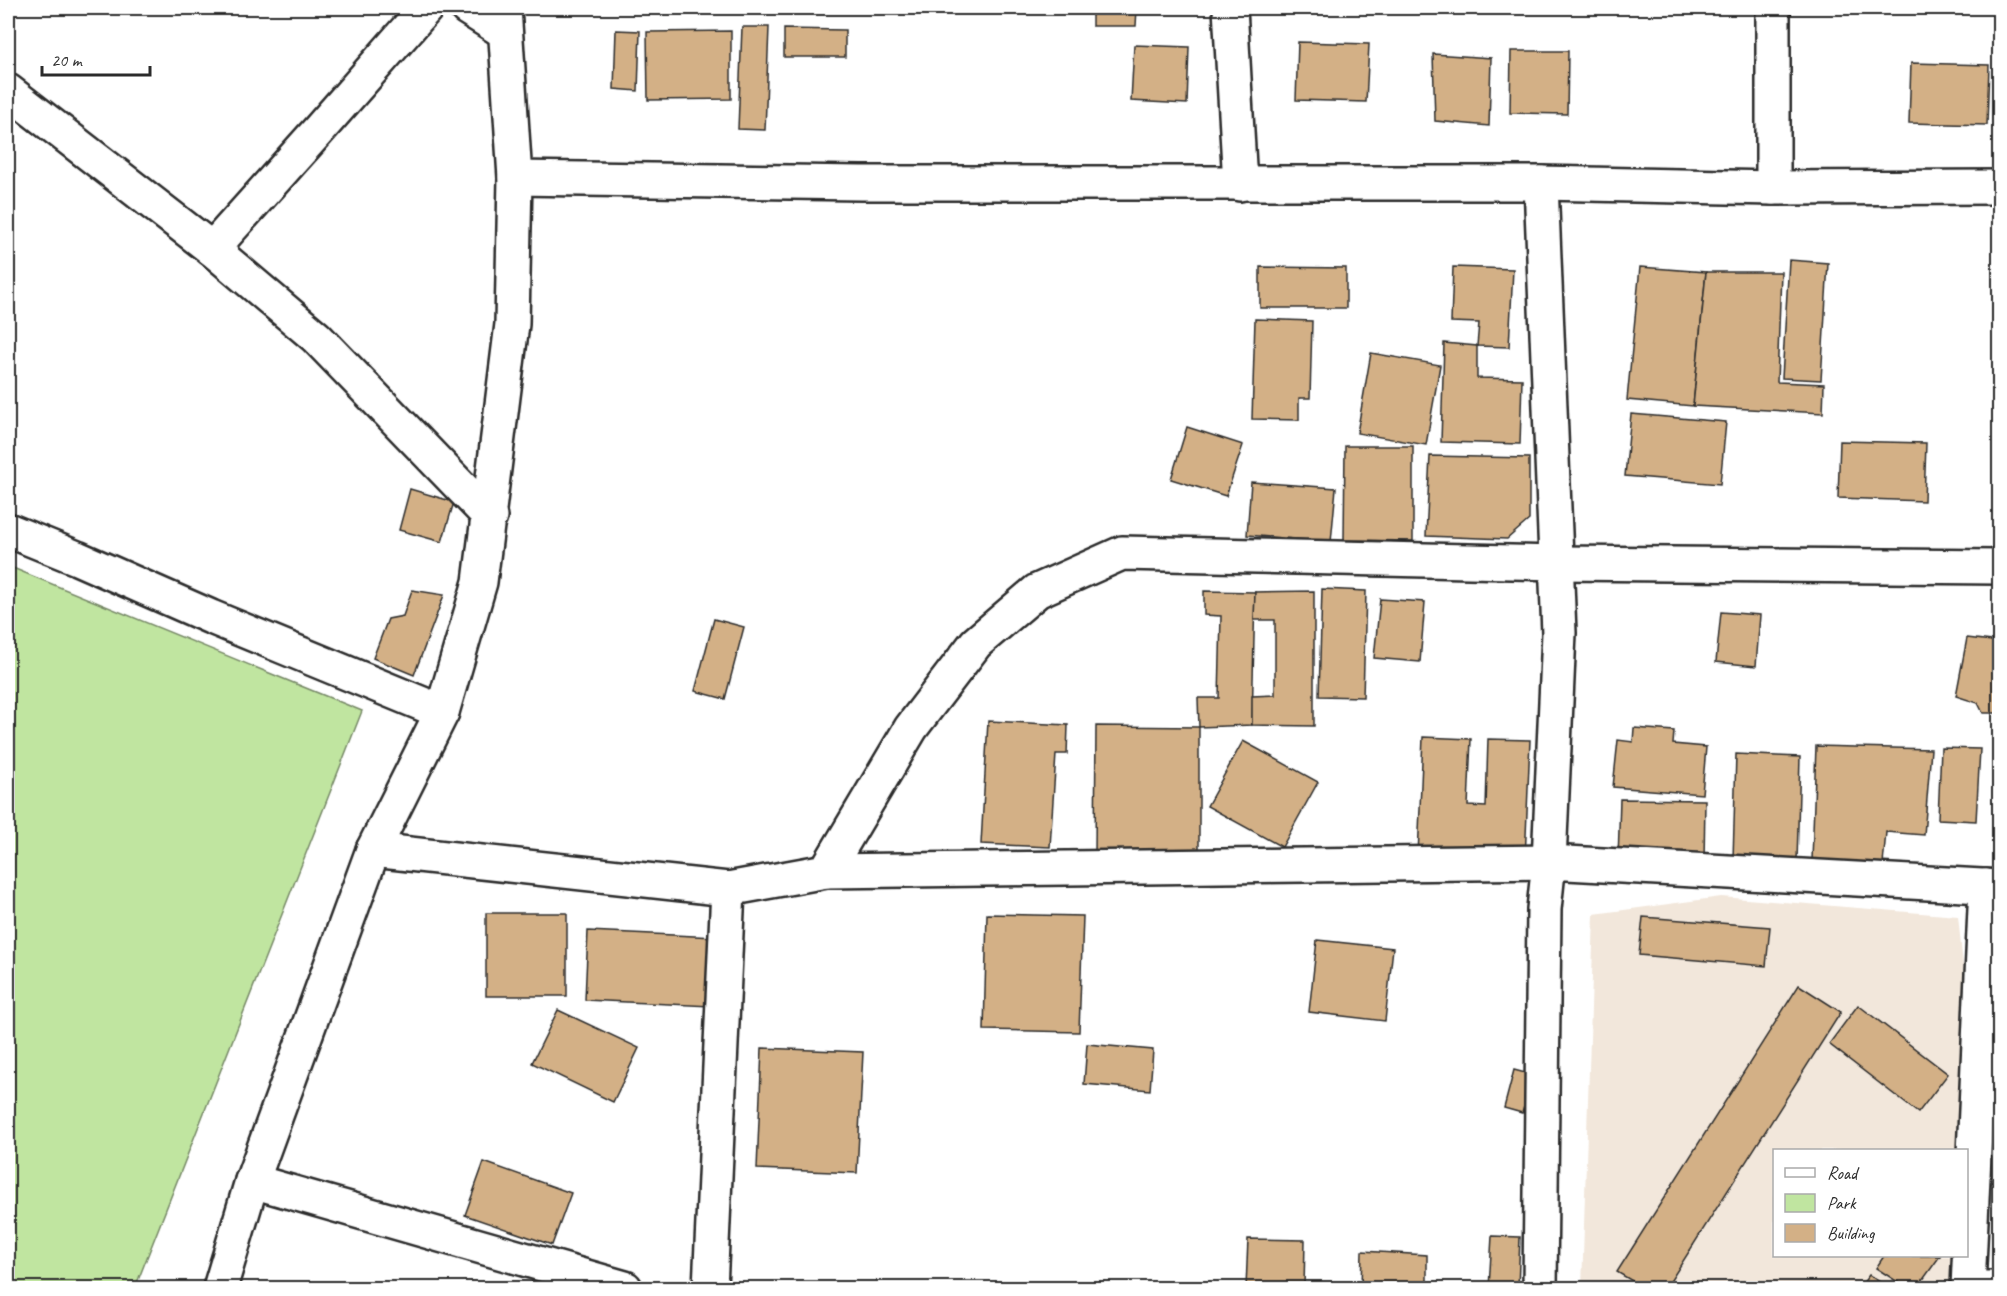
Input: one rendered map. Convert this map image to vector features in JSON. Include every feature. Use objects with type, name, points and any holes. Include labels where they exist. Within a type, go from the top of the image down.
[{"type":"street","points":[[212,249],[426,8]]},
{"type":"street","points":[[220,1288],[252,1181],[374,850],[442,712],[480,582],[490,517],[512,324],[514,178],[504,20],[467,8]]},
{"type":"street","points":[[1230,8],[1240,184]]},
{"type":"street","points":[[1773,8],[1773,188]]},
{"type":"street","points":[[8,91],[212,249],[316,338],[490,517]]},
{"type":"street","points":[[514,178],[861,183],[1541,183],[1773,188],[2000,187]]},
{"type":"street","points":[[1540,1288],[1544,909],[1550,862],[1559,633],[1541,183]]},
{"type":"street","points":[[8,530],[442,712]]},
{"type":"street","points":[[826,871],[911,729],[976,643],[1037,591],[1122,553],[1557,563],[2000,567]]},
{"type":"street","points":[[374,850],[728,889],[826,871],[1550,862],[1993,886],[1968,1288],[2000,1288]]},
{"type":"street","points":[[710,1288],[728,889]]},
{"type":"street","points":[[252,1181],[625,1288]]},
{"type":"shaded area","points":[[1721,897],[1958,916],[1973,1065],[1958,1149],[1773,1149],[1773,1257],[1957,1257],[1956,1288],[1582,1288],[1594,914]]},
{"type":"green space","points":[[8,566],[362,711],[135,1288],[8,1288]]},
{"type":"building","points":[[1092,8],[1137,8],[1136,26],[1092,26]]},
{"type":"building","points":[[742,27],[769,27],[765,130],[738,129]]},
{"type":"building","points":[[784,29],[845,30],[845,57],[784,57]]},
{"type":"building","points":[[616,30],[640,31],[638,91],[614,89]]},
{"type":"building","points":[[731,31],[731,99],[648,100],[647,32]]},
{"type":"building","points":[[1298,42],[1369,44],[1366,102],[1296,100]]},
{"type":"building","points":[[1134,45],[1189,47],[1187,104],[1131,101]]},
{"type":"building","points":[[1511,51],[1568,51],[1567,114],[1510,113]]},
{"type":"building","points":[[1433,54],[1491,58],[1489,126],[1435,121]]},
{"type":"building","points":[[1911,63],[1989,65],[1987,125],[1909,123]]},
{"type":"building","points":[[1789,260],[1828,263],[1821,380],[1782,378]]},
{"type":"building","points":[[1260,267],[1346,268],[1346,308],[1260,308]]},
{"type":"building","points":[[1453,267],[1513,269],[1509,347],[1477,346],[1479,323],[1451,322]]},
{"type":"building","points":[[1640,267],[1706,272],[1693,406],[1627,400]]},
{"type":"building","points":[[1706,272],[1781,272],[1777,382],[1824,384],[1823,413],[1693,406]]},
{"type":"building","points":[[1255,319],[1312,321],[1310,398],[1299,398],[1299,420],[1252,419]]},
{"type":"building","points":[[1444,343],[1477,346],[1477,378],[1522,379],[1520,444],[1441,442]]},
{"type":"building","points":[[1371,353],[1440,365],[1426,445],[1357,433]]},
{"type":"building","points":[[1631,414],[1726,422],[1720,484],[1625,476]]},
{"type":"building","points":[[1187,427],[1243,445],[1226,496],[1171,479]]},
{"type":"building","points":[[1840,441],[1926,443],[1924,501],[1838,498]]},
{"type":"building","points":[[1345,446],[1413,446],[1413,541],[1344,540]]},
{"type":"building","points":[[1430,456],[1529,458],[1529,520],[1507,539],[1426,536]]},
{"type":"building","points":[[1251,482],[1336,488],[1331,542],[1247,535]]},
{"type":"building","points":[[410,489],[454,502],[442,542],[399,530]]},
{"type":"building","points":[[1322,589],[1366,591],[1363,697],[1319,696]]},
{"type":"building","points":[[412,590],[444,595],[414,675],[373,658],[388,619],[403,616]]},
{"type":"building","points":[[1204,591],[1255,592],[1252,725],[1199,727],[1198,698],[1219,698],[1221,616],[1204,615]]},
{"type":"building","points":[[1314,591],[1314,726],[1252,725],[1252,696],[1275,695],[1275,620],[1254,620],[1255,592]]},
{"type":"building","points":[[1380,599],[1425,602],[1420,662],[1374,658]]},
{"type":"building","points":[[1721,612],[1760,615],[1756,666],[1716,662]]},
{"type":"building","points":[[714,619],[744,627],[725,699],[695,691]]},
{"type":"building","points":[[1967,638],[2000,642],[2000,713],[1983,713],[1978,703],[1956,696]]},
{"type":"building","points":[[988,721],[1068,725],[1067,754],[1056,754],[1050,847],[981,844]]},
{"type":"building","points":[[1096,726],[1199,727],[1199,857],[1095,857]]},
{"type":"building","points":[[1634,728],[1674,731],[1673,744],[1706,747],[1702,794],[1613,787],[1618,740],[1633,742]]},
{"type":"building","points":[[1423,737],[1471,739],[1468,806],[1486,807],[1488,739],[1530,740],[1525,860],[1418,856]]},
{"type":"building","points":[[1243,741],[1318,782],[1282,847],[1207,806]]},
{"type":"building","points":[[1816,746],[1931,749],[1924,835],[1886,832],[1883,864],[1812,861]]},
{"type":"building","points":[[1941,748],[1980,749],[1976,821],[1938,819]]},
{"type":"building","points":[[1736,754],[1800,757],[1797,861],[1733,860]]},
{"type":"building","points":[[1620,799],[1705,800],[1704,861],[1618,860]]},
{"type":"building","points":[[486,913],[567,913],[567,996],[486,996]]},
{"type":"building","points":[[987,914],[1083,916],[1079,1032],[984,1030]]},
{"type":"building","points":[[1643,917],[1770,927],[1766,966],[1639,955]]},
{"type":"building","points":[[588,931],[715,937],[711,1006],[585,1000]]},
{"type":"building","points":[[1317,940],[1393,948],[1385,1021],[1309,1012]]},
{"type":"building","points":[[1799,985],[1841,1012],[1666,1288],[1644,1288],[1617,1272]]},
{"type":"building","points":[[1858,1005],[1948,1074],[1918,1113],[1829,1044]]},
{"type":"building","points":[[558,1010],[639,1048],[613,1102],[532,1063]]},
{"type":"building","points":[[1087,1044],[1153,1050],[1150,1090],[1084,1084]]},
{"type":"building","points":[[762,1048],[863,1052],[857,1173],[757,1169]]},
{"type":"building","points":[[1514,1070],[1533,1075],[1522,1113],[1504,1108]]},
{"type":"building","points":[[484,1162],[571,1193],[552,1245],[465,1215]]},
{"type":"building","points":[[1492,1236],[1520,1237],[1518,1288],[1489,1288]]},
{"type":"building","points":[[1248,1239],[1305,1240],[1304,1288],[1246,1288]]},
{"type":"building","points":[[1362,1251],[1427,1255],[1427,1288],[1361,1288]]},
{"type":"building","points":[[1883,1257],[1939,1257],[1917,1288],[1907,1288],[1876,1268]]},
{"type":"building","points":[[1869,1275],[1889,1288],[1859,1288]]}]
